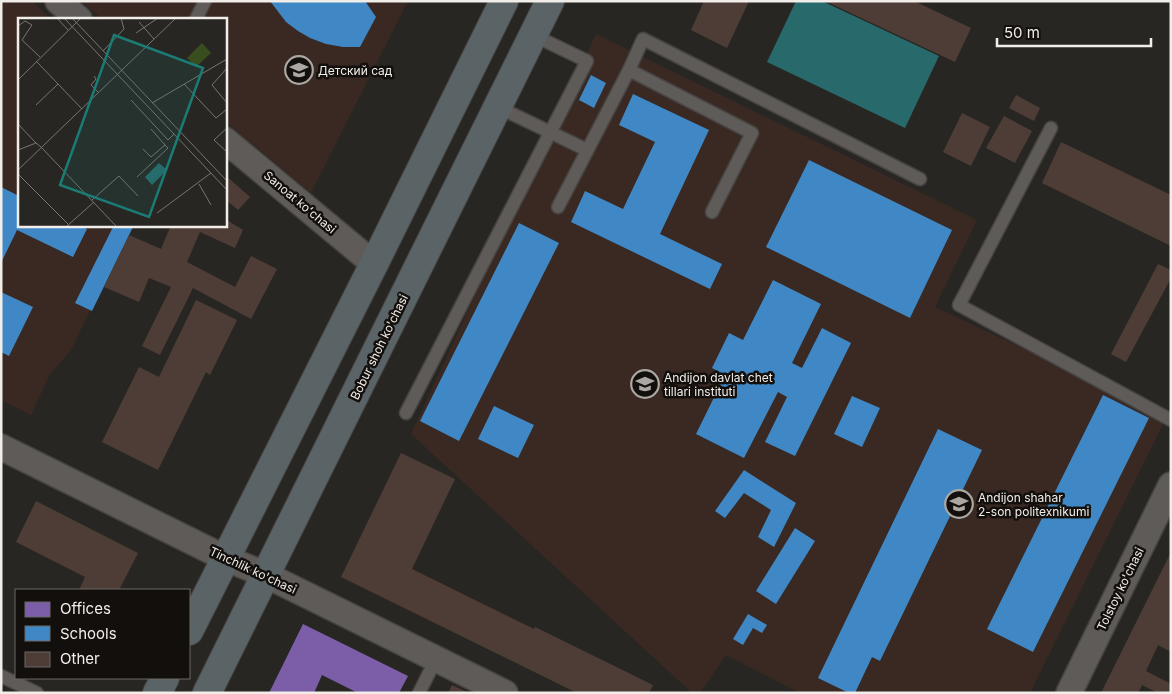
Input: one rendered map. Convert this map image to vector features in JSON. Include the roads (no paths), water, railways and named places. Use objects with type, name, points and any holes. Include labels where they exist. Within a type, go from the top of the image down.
[{"type":"main road","points":[[190,629],[504,1]]},
{"type":"main road","name":"Bobur shoh ko'chasi","points":[[207,693],[550,1]]},
{"type":"main road","points":[[158,693],[165,679]]},
{"type":"street","points":[[58,1],[78,18]]},
{"type":"street","name":"Sanoat koʻchasi","points":[[226,141],[374,264]]},
{"type":"street","name":"Tinchlik ko'chasi","points":[[1,447],[505,693]]},
{"type":"street","name":"Tolstoy ko'chasi","points":[[1069,693],[1171,485]]},
{"type":"lane","points":[[197,18],[206,1]]},
{"type":"lane","points":[[406,414],[586,61],[533,35]]},
{"type":"lane","points":[[558,207],[643,39],[920,179]]},
{"type":"lane","points":[[628,70],[752,132],[712,212]]},
{"type":"lane","points":[[498,107],[587,150]]},
{"type":"lane","points":[[1051,128],[959,306],[1171,420]]},
{"type":"lane","points":[[419,693],[436,659]]},
{"type":"lane","points":[[1,676],[37,693]]},
{"type":"water","points":[[796,1],[822,1],[939,56],[905,128],[767,62]]},
{"type":"place","name":"Детский сад","points":[[299,70]]},
{"type":"place","name":"Andijon davlat chet tillari instituti","points":[[645,384]]},
{"type":"place","name":"Andijon shahar 2-son politexnikumi","points":[[959,504]]}]
